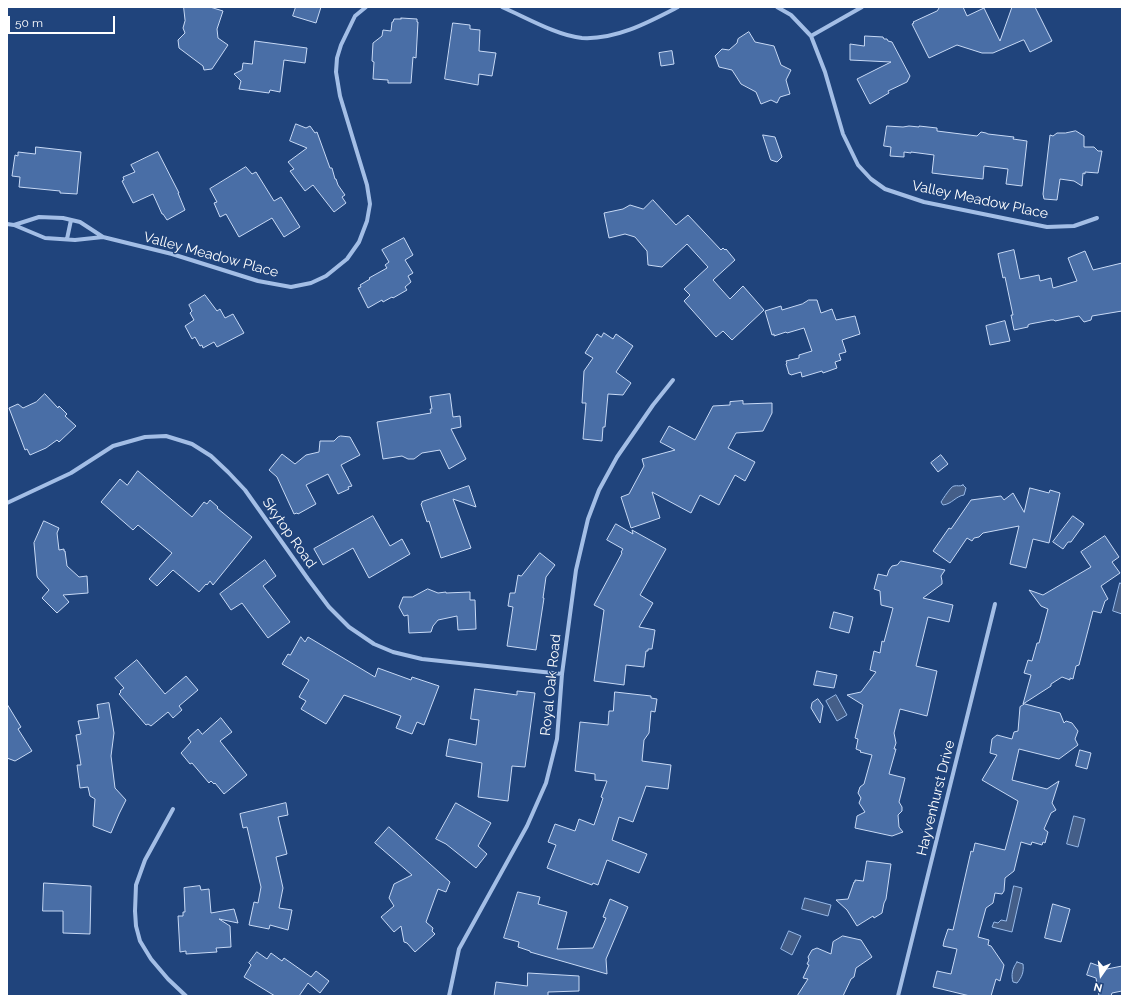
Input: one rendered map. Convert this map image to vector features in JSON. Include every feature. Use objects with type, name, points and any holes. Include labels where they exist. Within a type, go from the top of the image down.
[{"type":"street","name":"Valley Meadow Place","points":[[7,224],[45,238],[76,240],[103,238],[172,254],[258,281],[291,287],[311,283],[326,276],[347,259],[359,242],[367,221],[370,204],[365,179],[340,96],[336,72],[337,58],[341,45],[355,16],[366,7]]},
{"type":"street","points":[[502,7],[553,30],[582,38],[609,36],[631,30],[678,7]]},
{"type":"street","name":"Valley Meadow Place","points":[[777,7],[791,15],[811,36],[825,72],[843,134],[858,165],[871,179],[885,189],[924,202],[1047,227],[1074,226],[1097,218]]},
{"type":"street","points":[[811,36],[862,7]]},
{"type":"street","name":"Valley Meadow Place","points":[[14,226],[39,217],[71,220],[80,222],[103,238]]},
{"type":"street","points":[[67,239],[71,220]]},
{"type":"street","name":"Royal Oak Road","points":[[449,996],[459,949],[527,826],[546,783],[557,739],[562,674],[576,570],[588,518],[599,490],[617,458],[652,405],[673,380]]},
{"type":"street","name":"Skytop Road","points":[[7,503],[71,473],[113,446],[145,437],[166,436],[192,444],[211,456],[244,490],[329,607],[349,627],[374,644],[393,652],[422,659],[562,674]]},
{"type":"street","name":"Hayvenhurst Drive","points":[[898,996],[995,604]]},
{"type":"street","points":[[173,809],[145,860],[136,884],[136,926],[140,941],[151,959],[168,979],[186,996]]},
{"type":"water","points":[[963,485],[966,488],[964,495],[943,505],[941,502],[951,488],[954,486]]},
{"type":"water","points":[[1120,583],[1122,584],[1122,614],[1113,611]]},
{"type":"water","points":[[836,695],[847,715],[837,721],[826,701]]},
{"type":"water","points":[[1074,816],[1085,819],[1078,847],[1067,844]]},
{"type":"water","points":[[1014,886],[1022,888],[1012,932],[992,927],[994,922],[998,923],[1001,920],[1006,921]]},
{"type":"water","points":[[805,898],[831,905],[828,916],[802,909]]},
{"type":"water","points":[[789,931],[801,936],[792,955],[781,949]]},
{"type":"water","points":[[1017,962],[1023,964],[1023,970],[1017,983],[1013,982],[1012,974]]},
{"type":"building","points":[[184,7],[210,7],[223,11],[217,29],[218,38],[228,45],[212,69],[204,70],[203,66],[179,48],[178,40],[185,33],[183,28],[185,21]]},
{"type":"building","points":[[296,7],[321,7],[316,23],[293,16]]},
{"type":"building","points":[[940,7],[963,7],[967,16],[984,8],[1000,41],[1012,7],[1035,7],[1052,41],[1030,52],[1024,40],[993,53],[982,53],[957,45],[929,58],[912,24],[914,23],[913,22],[937,11]]},
{"type":"building","points":[[394,19],[417,19],[418,22],[416,58],[413,57],[411,83],[388,83],[388,80],[373,79],[373,43],[382,36],[383,30],[391,31],[392,22]]},
{"type":"building","points":[[453,23],[470,25],[470,29],[480,30],[479,51],[496,53],[492,76],[479,74],[478,85],[445,79]]},
{"type":"building","points":[[749,32],[755,42],[774,46],[781,65],[791,70],[786,80],[790,94],[780,97],[777,103],[771,100],[761,104],[756,92],[741,84],[732,70],[719,67],[715,56],[722,49],[729,50],[737,43],[738,39]]},
{"type":"building","points":[[865,36],[883,37],[884,39],[892,42],[910,76],[907,82],[888,91],[889,93],[870,104],[857,79],[891,62],[850,60],[850,44],[864,46]]},
{"type":"building","points":[[255,41],[307,48],[305,63],[284,60],[280,92],[270,90],[269,93],[239,89],[241,81],[234,74],[242,70],[243,63],[252,64]]},
{"type":"building","points":[[672,51],[674,64],[661,66],[659,53]]},
{"type":"building","points":[[296,124],[306,128],[310,126],[315,133],[317,132],[330,168],[332,168],[335,179],[345,195],[342,197],[346,203],[334,212],[313,185],[305,191],[290,171],[294,169],[288,162],[307,148],[290,141]]},
{"type":"building","points":[[887,126],[919,126],[937,128],[937,131],[977,136],[981,132],[1014,137],[1013,139],[1027,141],[1022,186],[1006,184],[1008,169],[984,166],[983,179],[932,173],[934,155],[904,152],[904,157],[890,156],[891,147],[884,146]]},
{"type":"building","points":[[1076,131],[1084,136],[1084,147],[1094,147],[1098,151],[1102,151],[1098,173],[1083,173],[1082,186],[1074,181],[1060,179],[1057,200],[1044,199],[1043,194],[1050,135],[1053,136],[1057,133]]},
{"type":"building","points":[[763,135],[775,137],[782,157],[777,162],[771,160]]},
{"type":"building","points":[[36,147],[81,152],[77,194],[19,187],[20,177],[12,176],[15,155],[18,156],[18,152],[35,154]]},
{"type":"building","points":[[158,152],[179,193],[185,210],[167,220],[162,214],[153,194],[133,203],[122,181],[124,180],[123,177],[135,172],[131,165]]},
{"type":"building","points":[[246,167],[252,174],[256,172],[274,201],[281,197],[300,227],[284,237],[272,218],[239,237],[226,214],[220,217],[214,203],[217,202],[210,189]]},
{"type":"building","points":[[653,200],[676,225],[688,215],[721,250],[723,248],[725,250],[726,249],[735,260],[713,280],[730,299],[743,286],[764,310],[732,340],[723,331],[716,337],[684,301],[690,295],[684,289],[708,267],[687,244],[662,267],[648,265],[647,251],[635,237],[625,234],[609,238],[604,213],[623,209],[630,205],[643,209]]},
{"type":"building","points":[[404,238],[413,255],[405,260],[413,273],[408,276],[411,282],[405,287],[407,290],[383,302],[382,300],[368,308],[358,288],[370,279],[369,278],[387,268],[385,265],[389,262],[382,250]]},
{"type":"building","points":[[1014,250],[1020,279],[1039,275],[1040,281],[1051,278],[1053,288],[1077,281],[1068,258],[1085,251],[1093,270],[1122,263],[1122,311],[1092,316],[1091,320],[1084,322],[1079,316],[1030,324],[1028,327],[1014,330],[1011,315],[1013,315],[1005,277],[1003,278],[998,254]]},
{"type":"building","points":[[205,295],[217,311],[220,309],[225,318],[233,314],[244,333],[217,347],[214,342],[203,348],[202,345],[200,346],[195,337],[192,339],[185,326],[194,320],[190,313],[192,311],[189,305]]},
{"type":"building","points":[[809,300],[817,300],[821,313],[832,309],[836,320],[855,316],[860,334],[842,340],[846,352],[839,354],[841,360],[835,362],[837,368],[823,373],[822,371],[802,377],[801,372],[791,375],[789,374],[786,361],[799,358],[799,355],[812,351],[804,328],[774,336],[774,334],[772,335],[765,311],[781,306],[782,310],[802,304]]},
{"type":"building","points":[[1005,321],[1010,341],[990,345],[986,326]]},
{"type":"building","points":[[604,333],[613,339],[616,334],[633,346],[616,372],[631,383],[623,395],[608,394],[605,427],[603,427],[602,441],[583,439],[586,403],[582,403],[584,371],[593,358],[585,353],[597,334],[601,337]]},
{"type":"building","points":[[45,394],[58,408],[59,406],[67,414],[65,416],[76,426],[59,442],[57,440],[46,448],[30,455],[27,449],[25,450],[9,408],[18,404],[23,408],[36,402]]},
{"type":"building","points":[[450,394],[453,417],[460,416],[461,427],[451,429],[466,459],[449,469],[440,450],[422,453],[414,459],[408,459],[402,456],[383,459],[377,422],[431,413],[430,409],[432,409],[430,397]]},
{"type":"building","points":[[743,401],[743,404],[772,403],[772,413],[763,431],[736,433],[728,448],[755,462],[745,481],[735,475],[719,505],[700,495],[691,513],[652,492],[660,518],[631,528],[621,497],[629,494],[644,466],[642,459],[675,450],[660,442],[669,426],[695,440],[713,406],[730,405],[730,402]]},
{"type":"building","points":[[341,436],[350,437],[360,455],[341,465],[352,486],[338,494],[328,474],[306,485],[316,504],[298,514],[294,514],[277,477],[269,470],[282,454],[295,464],[306,455],[319,452],[320,441],[334,441]]},
{"type":"building","points":[[941,455],[948,464],[938,472],[931,463]]},
{"type":"building","points":[[138,471],[192,517],[204,502],[207,504],[210,500],[218,507],[217,508],[252,537],[213,585],[210,581],[199,592],[173,570],[157,586],[149,579],[172,553],[138,525],[133,530],[101,502],[120,479],[127,485]]},
{"type":"building","points":[[469,486],[476,507],[453,499],[471,548],[441,558],[429,521],[427,522],[421,504],[422,502]]},
{"type":"building","points":[[1030,488],[1049,493],[1050,490],[1060,493],[1049,543],[1033,539],[1026,568],[1010,564],[1019,526],[983,533],[979,537],[974,538],[972,541],[967,538],[950,563],[933,551],[949,528],[951,529],[971,500],[1001,496],[1004,500],[1013,493],[1024,512]]},
{"type":"building","points":[[373,516],[390,546],[402,539],[410,554],[369,578],[353,548],[323,565],[314,549]]},
{"type":"building","points":[[1073,516],[1084,524],[1071,542],[1068,542],[1063,549],[1053,542]]},
{"type":"building","points":[[44,521],[59,528],[57,533],[59,550],[64,549],[65,551],[67,566],[79,577],[87,576],[88,593],[63,595],[69,602],[57,613],[42,598],[49,590],[37,576],[34,543]]},
{"type":"building","points":[[616,524],[633,534],[632,530],[666,549],[640,595],[653,603],[639,627],[655,630],[652,649],[648,649],[648,651],[646,651],[644,667],[626,665],[624,685],[594,681],[604,610],[594,605],[622,553],[621,552],[623,549],[607,540]]},
{"type":"building","points":[[1105,536],[1119,557],[1112,562],[1120,573],[1101,586],[1108,599],[1105,601],[1101,613],[1093,611],[1079,665],[1076,666],[1073,679],[1070,678],[1070,680],[1062,677],[1023,704],[1031,675],[1024,673],[1028,660],[1032,661],[1037,643],[1039,643],[1048,609],[1041,606],[1029,590],[1043,595],[1091,567],[1081,552]]},
{"type":"building","points":[[540,553],[555,565],[546,577],[536,650],[507,646],[513,607],[508,606],[510,593],[515,593],[518,575],[521,576]]},
{"type":"building","points":[[265,560],[276,576],[263,586],[290,622],[268,638],[242,603],[231,610],[220,594]]},
{"type":"building","points":[[901,561],[945,570],[941,576],[942,584],[923,598],[953,605],[949,622],[928,617],[916,666],[937,671],[927,716],[900,709],[894,733],[896,743],[894,749],[896,749],[889,774],[905,778],[899,802],[902,807],[902,811],[898,815],[899,827],[903,832],[892,836],[855,828],[857,816],[865,812],[859,803],[861,798],[858,793],[860,787],[864,784],[872,755],[860,752],[861,751],[856,749],[858,739],[855,738],[863,705],[847,695],[861,692],[876,672],[870,670],[874,651],[880,653],[882,641],[884,642],[893,608],[881,605],[880,591],[874,589],[878,574],[887,576],[892,566],[897,565]]},
{"type":"building","points":[[428,589],[438,593],[470,592],[470,600],[475,600],[476,629],[458,630],[457,616],[438,620],[433,626],[431,632],[409,633],[408,615],[404,616],[399,607],[403,597],[412,597]]},
{"type":"building","points":[[834,612],[853,617],[849,633],[830,628]]},
{"type":"building","points":[[301,637],[305,642],[308,637],[375,677],[378,668],[411,680],[412,677],[439,686],[424,725],[417,722],[412,734],[396,728],[401,716],[344,695],[326,724],[301,709],[306,701],[299,697],[309,680],[282,664],[288,654],[290,655]]},
{"type":"building","points":[[137,660],[165,694],[186,676],[198,690],[179,706],[182,710],[173,718],[168,712],[151,726],[148,724],[146,725],[119,694],[124,688],[115,678]]},
{"type":"building","points":[[817,671],[837,675],[834,688],[814,685]]},
{"type":"building","points":[[475,689],[517,695],[517,691],[535,693],[525,767],[512,766],[508,801],[478,797],[482,763],[446,756],[449,739],[476,745],[479,720],[471,719]]},
{"type":"building","points":[[615,692],[651,696],[651,698],[657,699],[655,712],[651,711],[649,733],[644,740],[642,761],[671,765],[668,789],[646,786],[633,822],[619,817],[612,840],[647,854],[639,873],[607,860],[598,885],[593,883],[592,885],[547,868],[556,845],[548,842],[555,824],[575,831],[579,819],[594,825],[603,798],[601,797],[607,781],[595,780],[595,774],[575,771],[580,722],[608,725],[609,711],[613,711]]},
{"type":"building","points":[[818,699],[823,706],[820,723],[811,708],[812,703]]},
{"type":"building","points":[[109,703],[114,733],[111,756],[115,788],[126,800],[111,833],[93,826],[95,799],[90,796],[88,787],[80,788],[77,765],[81,765],[76,735],[81,734],[78,721],[99,718],[97,705]]},
{"type":"building","points":[[7,704],[21,727],[18,729],[32,751],[15,761],[7,758]]},
{"type":"building","points":[[1025,704],[1060,713],[1064,723],[1066,721],[1072,723],[1078,731],[1075,739],[1078,745],[1059,759],[1019,749],[1012,780],[1047,789],[1059,781],[1052,803],[1056,810],[1051,813],[1044,829],[1048,832],[1045,843],[1043,842],[1042,845],[1032,842],[1031,845],[1021,842],[1014,871],[1005,878],[1004,891],[1002,894],[995,893],[993,903],[986,908],[978,937],[989,940],[988,945],[991,946],[1004,965],[1000,981],[996,979],[991,996],[970,996],[933,987],[937,971],[951,974],[957,949],[943,946],[948,929],[953,930],[971,851],[973,852],[975,843],[1005,850],[1018,801],[982,780],[997,755],[990,753],[992,739],[997,735],[1012,739],[1014,732],[1018,731],[1020,707]]},
{"type":"building","points":[[221,718],[232,732],[220,741],[247,775],[224,794],[215,783],[214,784],[211,781],[209,783],[192,763],[190,764],[181,753],[191,742],[188,738],[198,729],[202,734]]},
{"type":"building","points":[[1080,750],[1091,753],[1087,769],[1076,766]]},
{"type":"building","points":[[286,803],[288,815],[278,817],[287,854],[276,857],[283,888],[279,908],[292,910],[288,930],[270,925],[269,929],[249,925],[254,902],[258,903],[261,887],[247,827],[243,828],[240,814]]},
{"type":"building","points":[[456,803],[491,823],[478,846],[487,854],[476,868],[446,844],[436,839]]},
{"type":"building","points":[[389,827],[450,882],[446,892],[438,889],[426,922],[433,928],[432,931],[435,934],[415,952],[407,943],[404,942],[401,926],[394,932],[381,917],[394,906],[389,898],[394,884],[412,875],[375,843]]},
{"type":"building","points":[[867,861],[891,864],[886,899],[882,913],[874,918],[873,916],[857,926],[847,910],[836,900],[848,899],[855,880],[863,881]]},
{"type":"building","points":[[44,883],[91,886],[90,934],[63,933],[63,911],[43,911]]},
{"type":"building","points":[[200,886],[201,890],[209,889],[211,913],[234,909],[238,923],[219,919],[230,926],[231,947],[216,948],[217,952],[186,954],[186,951],[180,952],[178,916],[183,916],[183,912],[185,912],[184,888]]},
{"type":"building","points":[[518,892],[540,897],[538,904],[567,912],[557,949],[593,948],[606,918],[603,917],[610,899],[628,907],[606,959],[607,974],[530,952],[518,947],[519,942],[504,938]]},
{"type":"building","points":[[1053,904],[1070,909],[1061,942],[1045,938]]},
{"type":"building","points":[[843,936],[861,940],[872,957],[856,968],[854,977],[851,979],[843,996],[797,996],[808,979],[803,978],[809,965],[807,964],[809,960],[808,957],[812,950],[817,948],[831,954],[833,942]]},
{"type":"building","points":[[257,952],[267,959],[271,953],[282,961],[284,958],[311,977],[316,971],[329,981],[320,993],[308,983],[299,996],[275,996],[244,977],[251,965],[249,963]]},
{"type":"building","points":[[1091,963],[1107,969],[1122,966],[1122,991],[1112,993],[1111,996],[1099,996],[1096,978],[1087,975]]},
{"type":"building","points":[[528,973],[579,976],[579,991],[548,992],[548,996],[494,996],[496,982],[527,986]]}]
